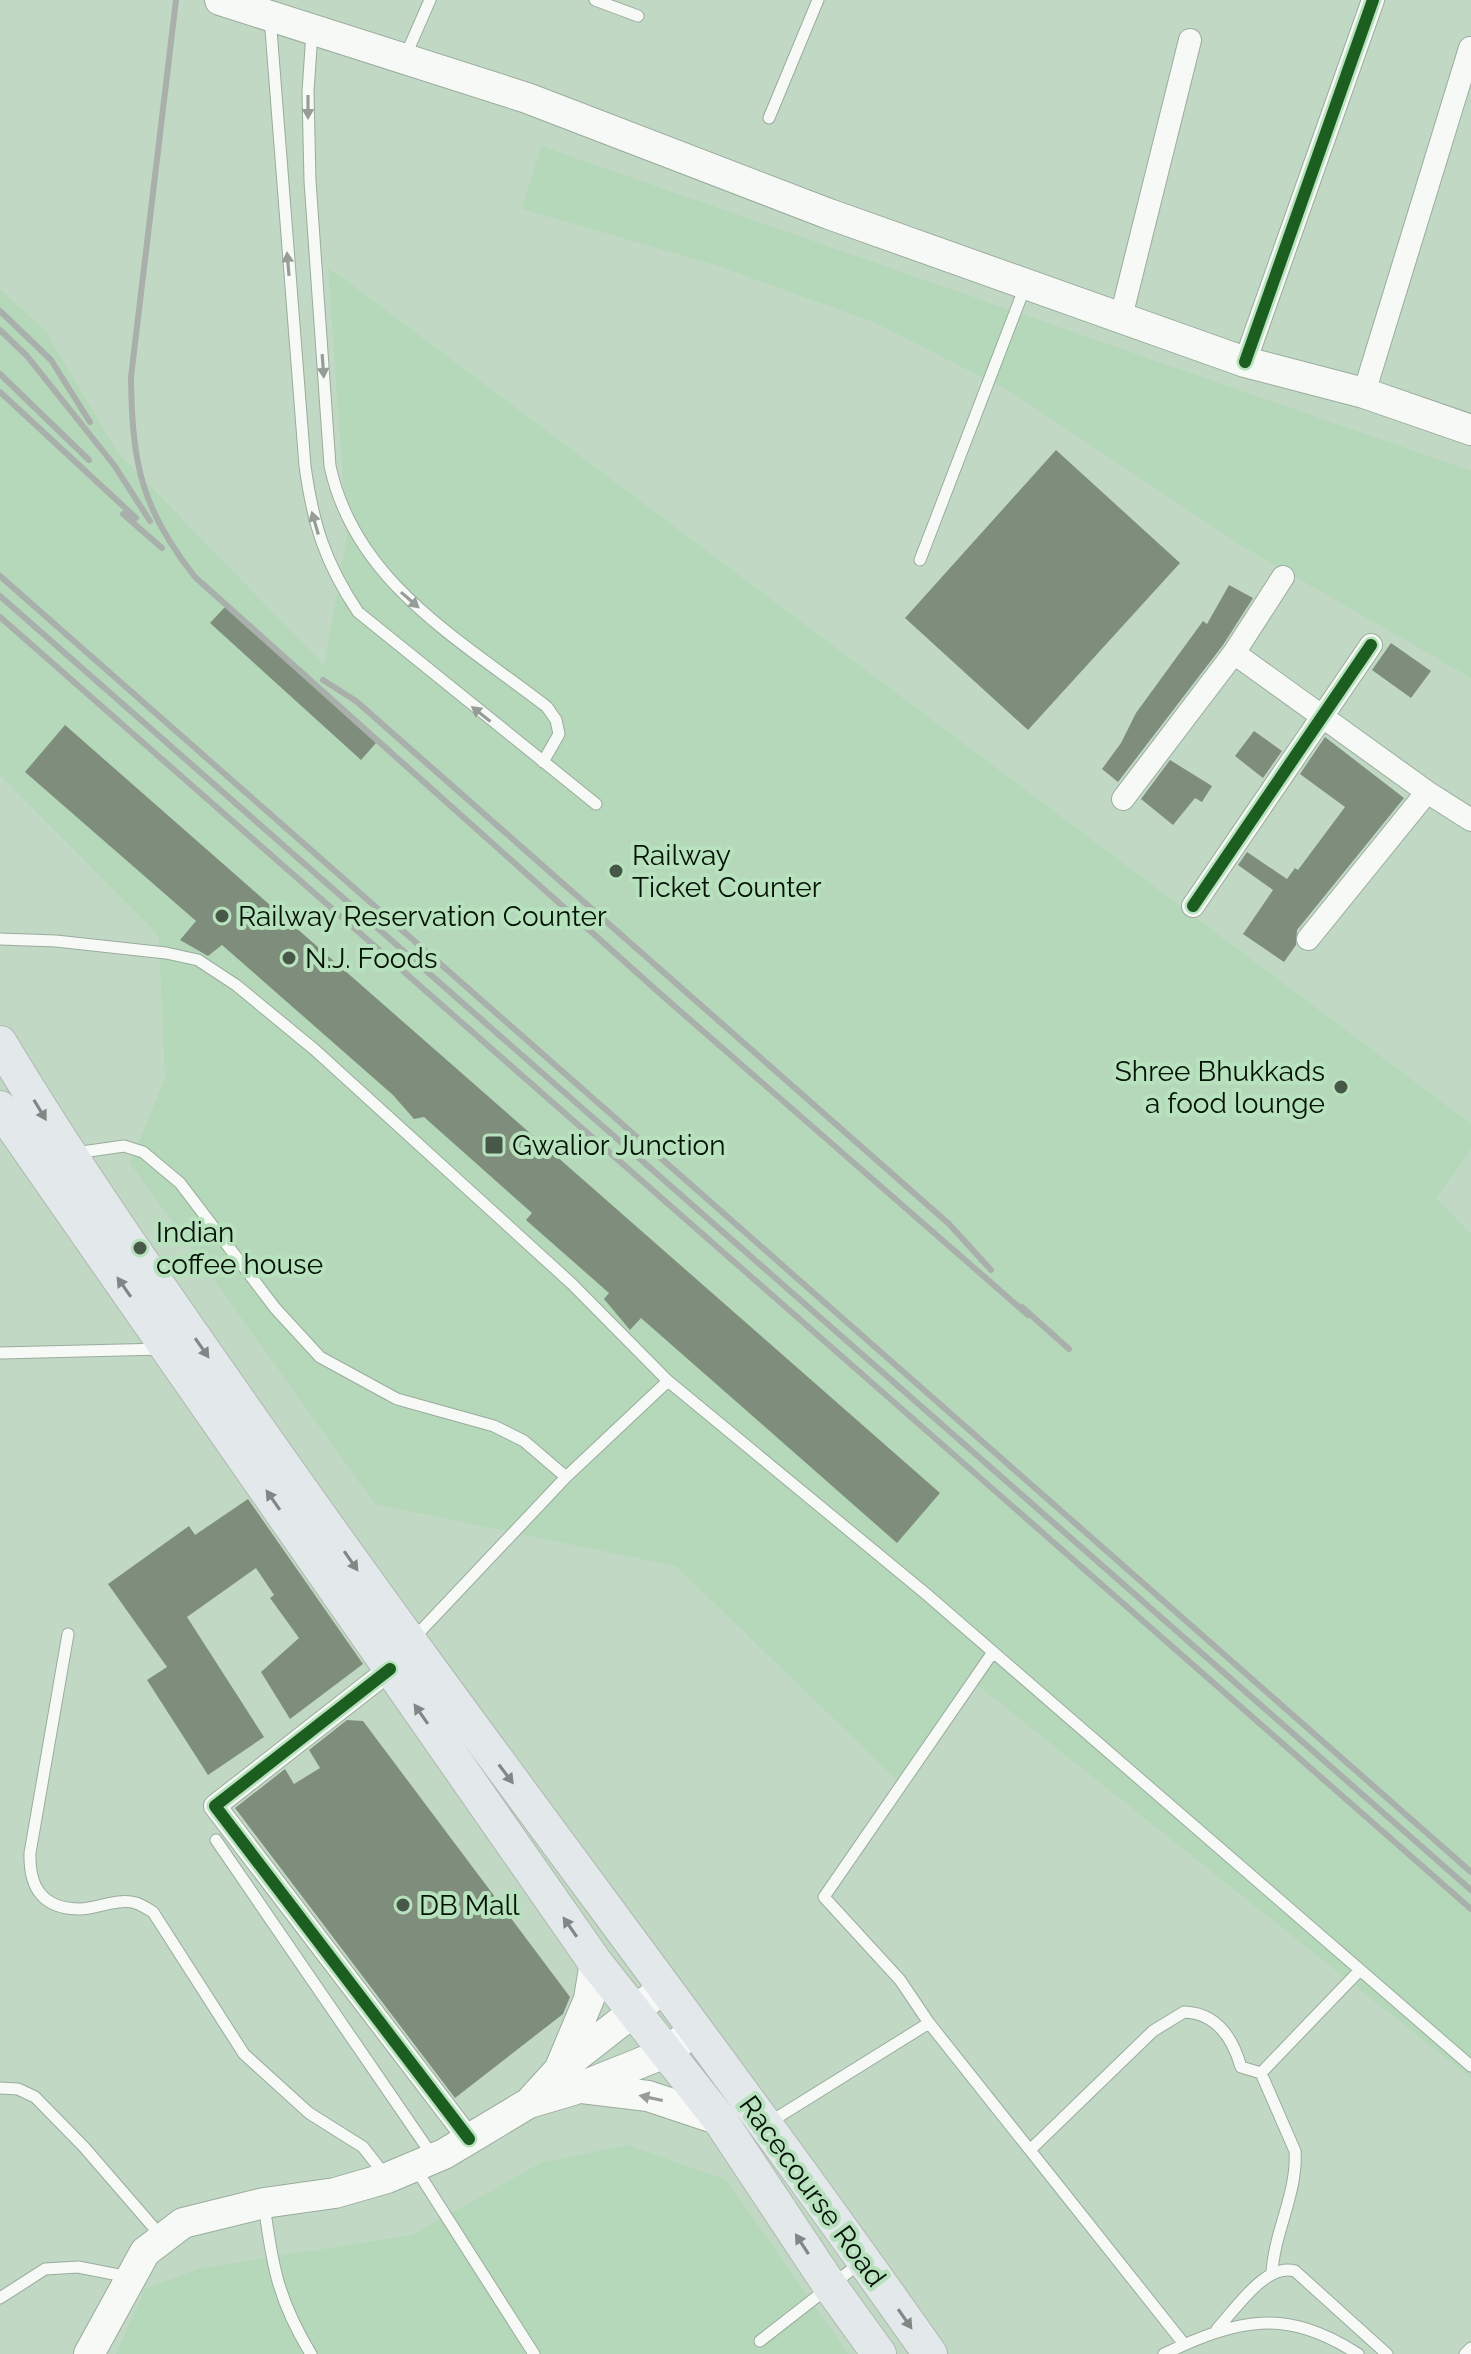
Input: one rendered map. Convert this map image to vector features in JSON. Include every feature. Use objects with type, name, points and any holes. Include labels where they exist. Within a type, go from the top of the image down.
[{"type":"main road","points":[[220,0],[269,13],[527,98],[829,214],[1245,362],[1364,393],[1471,430]]},
{"type":"main road","points":[[0,1043],[66,1154],[399,1657]]},
{"type":"main road","points":[[0,1108],[167,1349],[399,1657]]},
{"type":"main road","name":"Racecourse Road","points":[[399,1657],[595,1962],[720,2120],[879,2354]]},
{"type":"main road","name":"Racecourse Road","points":[[399,1657],[665,1987],[930,2354]]},
{"type":"main road","points":[[569,2078],[595,1962]]},
{"type":"main road","points":[[89,2354],[145,2252],[161,2236],[183,2223],[264,2203],[335,2193],[412,2168],[469,2139],[569,2078],[635,2011],[665,1987]]},
{"type":"main road","points":[[569,2078],[665,2053],[695,2030]]},
{"type":"main road","points":[[569,2078],[648,2096],[720,2120]]},
{"type":"street","points":[[1245,362],[1373,0]]},
{"type":"street","points":[[1121,317],[1190,40]]},
{"type":"street","points":[[1364,393],[1470,48]]},
{"type":"street","points":[[1123,799],[1234,653],[1283,577]]},
{"type":"street","points":[[1193,906],[1320,715],[1371,645]]},
{"type":"street","points":[[1234,653],[1427,792],[1471,820]]},
{"type":"street","points":[[1308,939],[1427,792]]},
{"type":"street","points":[[399,1657],[215,1806],[469,2139]]},
{"type":"lane","points":[[405,57],[430,0]]},
{"type":"lane","points":[[595,0],[638,16]]},
{"type":"lane","points":[[769,118],[818,0]]},
{"type":"lane","points":[[269,13],[305,466],[321,545],[334,576],[358,612],[596,804]]},
{"type":"lane","points":[[313,29],[308,92],[310,181],[330,466],[337,499],[362,548],[408,599],[547,707],[559,734],[543,762]]},
{"type":"lane","points":[[920,560],[1026,283]]},
{"type":"lane","points":[[0,939],[166,953],[198,960],[236,985],[315,1050],[572,1284],[668,1381],[993,1652],[1471,2066]]},
{"type":"lane","points":[[66,1154],[99,1147],[124,1146],[143,1152],[180,1183],[275,1308],[320,1357],[397,1399],[494,1426],[514,1436],[566,1477]]},
{"type":"lane","points":[[0,1353],[167,1349]]},
{"type":"lane","points":[[399,1657],[566,1477],[668,1381]]},
{"type":"lane","points":[[68,1634],[30,1853],[29,1876],[39,1894],[57,1905],[81,1909],[117,1902],[137,1903],[153,1912],[244,2054],[309,2113],[363,2147],[412,2168]]},
{"type":"lane","points":[[993,1652],[824,1897],[900,1980],[929,2023],[1184,2344]]},
{"type":"lane","points":[[216,1840],[412,2168],[534,2354]]},
{"type":"lane","points":[[1261,2073],[1360,1970]]},
{"type":"lane","points":[[1031,2149],[1153,2031],[1184,2012],[1206,2017],[1234,2042],[1241,2067],[1261,2073],[1295,2151],[1296,2162],[1278,2227],[1272,2273]]},
{"type":"lane","points":[[765,2126],[929,2023]]},
{"type":"lane","points":[[0,2088],[18,2089],[35,2097],[84,2147],[161,2236]]},
{"type":"lane","points":[[264,2203],[274,2276],[292,2324],[311,2354]]},
{"type":"lane","points":[[760,2341],[864,2260]]},
{"type":"lane","points":[[0,2298],[45,2269],[78,2267],[130,2277]]},
{"type":"lane","points":[[1217,2329],[1272,2273],[1288,2269],[1295,2271],[1387,2354]]},
{"type":"lane","points":[[1164,2354],[1217,2329],[1286,2323],[1323,2334],[1358,2354]]},
{"type":"lane","points":[[1465,2354],[1471,2348]]},
{"type":"shaded area","points":[[541,146],[1471,471],[1471,678],[1237,543],[1011,392],[876,323],[713,264],[522,209]]},
{"type":"shaded area","points":[[328,267],[1471,1124],[1471,1149],[1436,1198],[1471,1234],[1471,2078],[975,1683],[899,1782],[676,1566],[375,1504],[130,1163],[165,1078],[159,936],[0,775],[0,289],[46,332],[118,453],[324,665],[347,537]]},
{"type":"shaded area","points":[[627,2145],[726,2180],[848,2354],[116,2354],[145,2289],[201,2268],[412,2235],[541,2163]]},
{"type":"building","points":[[1056,450],[1180,563],[1028,730],[905,618]]},
{"type":"building","points":[[1229,585],[1253,598],[1223,645],[1118,782],[1102,769],[1121,743],[1136,713],[1203,621],[1207,624]]},
{"type":"building","points":[[225,607],[376,743],[361,760],[210,623]]},
{"type":"building","points":[[1391,643],[1431,671],[1411,698],[1372,670]]},
{"type":"building","points":[[65,725],[940,1493],[897,1543],[641,1318],[630,1330],[604,1299],[609,1293],[526,1220],[532,1213],[424,1117],[414,1119],[393,1095],[222,945],[208,956],[180,940],[196,921],[25,772]]},
{"type":"building","points":[[1254,731],[1282,751],[1263,778],[1235,756]]},
{"type":"building","points":[[1325,737],[1404,798],[1297,930],[1296,945],[1284,962],[1243,934],[1273,890],[1238,865],[1247,852],[1287,879],[1295,868],[1298,870],[1345,807],[1300,774]]},
{"type":"building","points":[[1170,760],[1212,786],[1202,802],[1195,798],[1173,825],[1141,799]]},
{"type":"building","points":[[248,1499],[363,1664],[290,1719],[261,1672],[299,1638],[270,1598],[274,1595],[256,1568],[187,1617],[264,1737],[208,1775],[147,1680],[167,1667],[108,1584],[189,1526],[195,1535]]},
{"type":"building","name":"DB Mall","points":[[347,1720],[363,1721],[570,1997],[563,2014],[455,2098],[235,1808],[285,1769],[294,1784],[320,1768],[309,1750]]},
{"type":"railway","points":[[176,0],[131,377],[137,460],[151,507],[162,529],[195,577],[664,997],[1028,1315]]},
{"type":"railway","points":[[0,311],[51,360],[90,422]]},
{"type":"railway","points":[[0,330],[27,356],[114,465],[150,521]]},
{"type":"railway","points":[[0,374],[89,460]]},
{"type":"railway","points":[[0,392],[136,518]]},
{"type":"railway","points":[[123,514],[162,548]]},
{"type":"railway","points":[[0,576],[1471,1872]]},
{"type":"railway","points":[[0,596],[1471,1890]]},
{"type":"railway","points":[[0,617],[1471,1909]]},
{"type":"railway","points":[[323,680],[356,701],[949,1224],[991,1270]]},
{"type":"railway","points":[[1022,1307],[1069,1349]]},
{"type":"cycle path","points":[[1245,362],[1373,0]]},
{"type":"cycle path","points":[[1193,906],[1371,645]]},
{"type":"cycle path","points":[[390,1669],[215,1806],[469,2139]]},
{"type":"place","name":"Railway Ticket Counter","points":[[616,871]]},
{"type":"place","name":"Railway Reservation Counter","points":[[222,916]]},
{"type":"place","name":"N.J. Foods","points":[[289,958]]},
{"type":"place","name":"Shree Bhukkads a food lounge","points":[[1341,1087]]},
{"type":"place","name":"Gwalior Junction","points":[[494,1145]]},
{"type":"place","name":"Indian coffee house","points":[[140,1248]]},
{"type":"place","name":"DB Mall","points":[[403,1905]]}]
